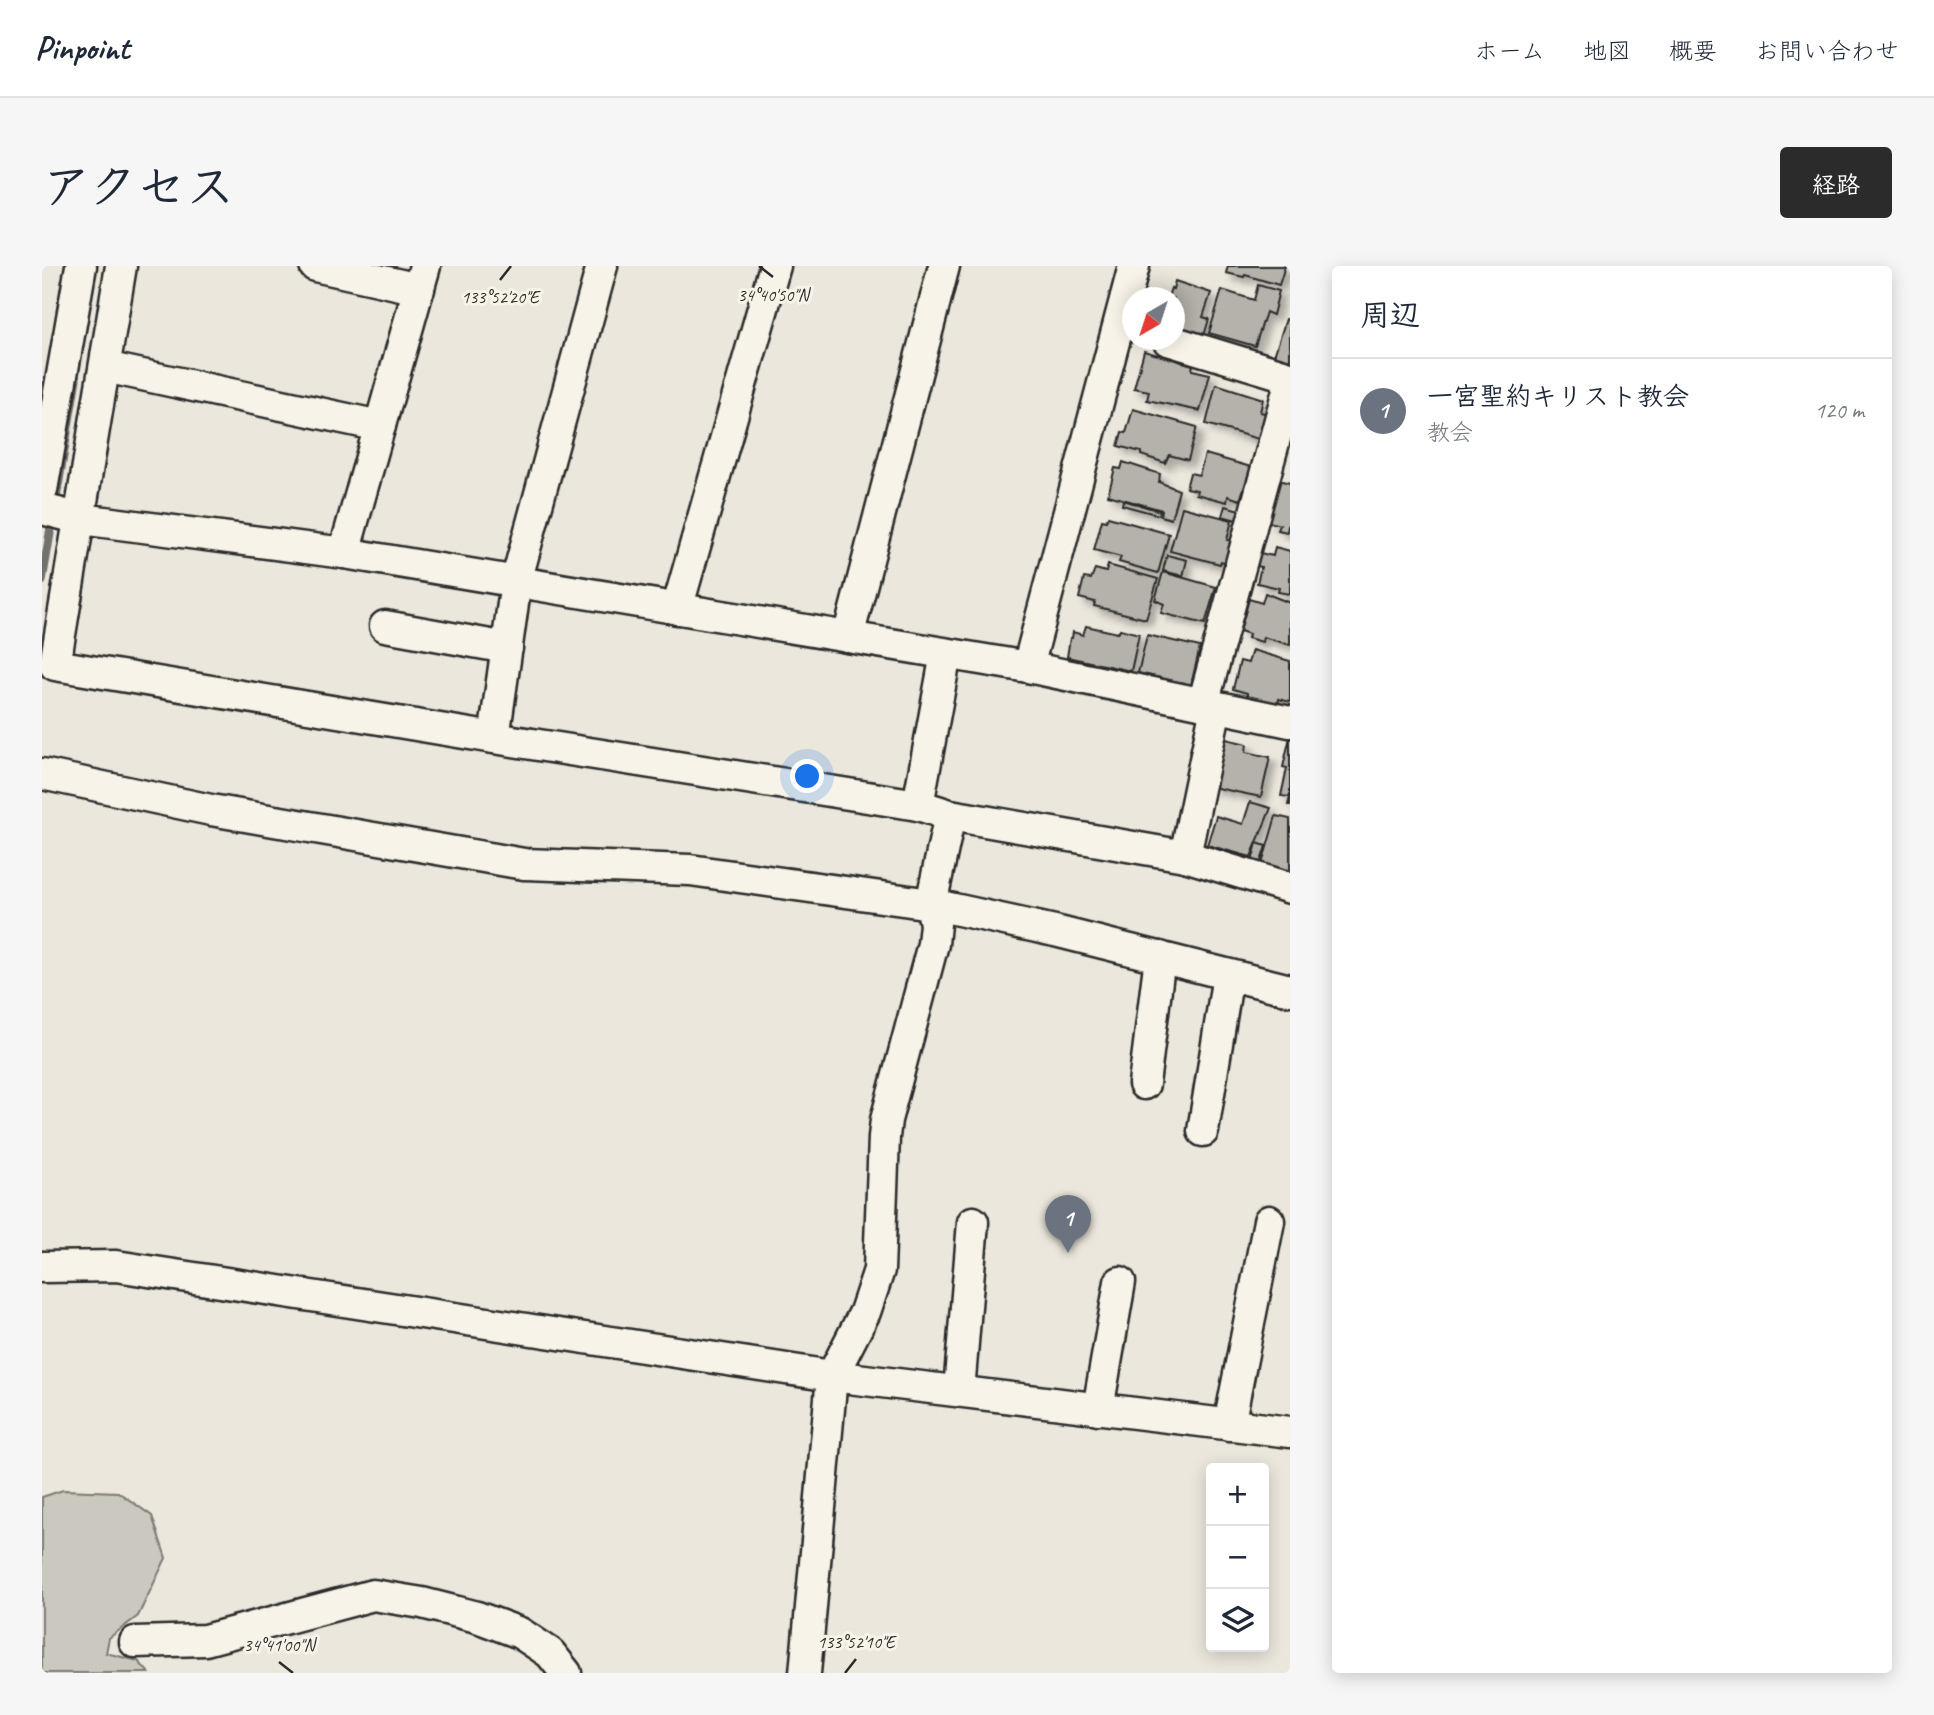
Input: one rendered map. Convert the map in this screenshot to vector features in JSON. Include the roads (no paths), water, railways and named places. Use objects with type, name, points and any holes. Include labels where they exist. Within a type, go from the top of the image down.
[{"type":"street","points":[[42,490],[81,266]]},
{"type":"street","points":[[121,266],[55,665],[918,805],[950,815],[1185,856],[1290,888]]},
{"type":"street","points":[[315,266],[422,278],[344,553]]},
{"type":"street","points":[[494,738],[516,582],[603,266]]},
{"type":"street","points":[[677,609],[775,266]]},
{"type":"street","points":[[848,637],[944,266]]},
{"type":"street","points":[[1131,287],[1134,266]]},
{"type":"street","points":[[1028,667],[1122,337]]},
{"type":"street","points":[[1185,345],[1290,377]]},
{"type":"street","points":[[105,367],[380,426]]},
{"type":"street","points":[[1185,856],[1209,706],[1290,383]]},
{"type":"street","points":[[42,509],[81,519],[344,553],[1028,667],[1290,722]]},
{"type":"street","points":[[385,626],[507,648]]},
{"type":"street","points":[[918,805],[946,654]]},
{"type":"street","points":[[42,774],[211,810],[524,864],[690,870],[931,904],[1055,931],[1290,990]]},
{"type":"street","points":[[805,1673],[832,1376],[865,1312],[880,1270],[884,1137],[933,944],[935,923],[931,904],[950,815]]},
{"type":"street","points":[[1144,1084],[1160,957]]},
{"type":"street","points":[[1203,1131],[1228,975]]},
{"type":"street","points":[[1229,1425],[1269,1221]]},
{"type":"street","points":[[959,1391],[973,1222]]},
{"type":"street","points":[[42,1267],[116,1266],[832,1376],[1290,1432]]},
{"type":"street","points":[[1098,1409],[1120,1282]]},
{"type":"street","points":[[135,1642],[205,1640],[373,1595],[422,1603],[477,1617],[520,1633],[550,1653],[566,1673]]},
{"type":"waterway","points":[[42,581],[76,379]]},
{"type":"place","name":"一宮聖約キリスト教会","points":[[1068,1253]]}]
